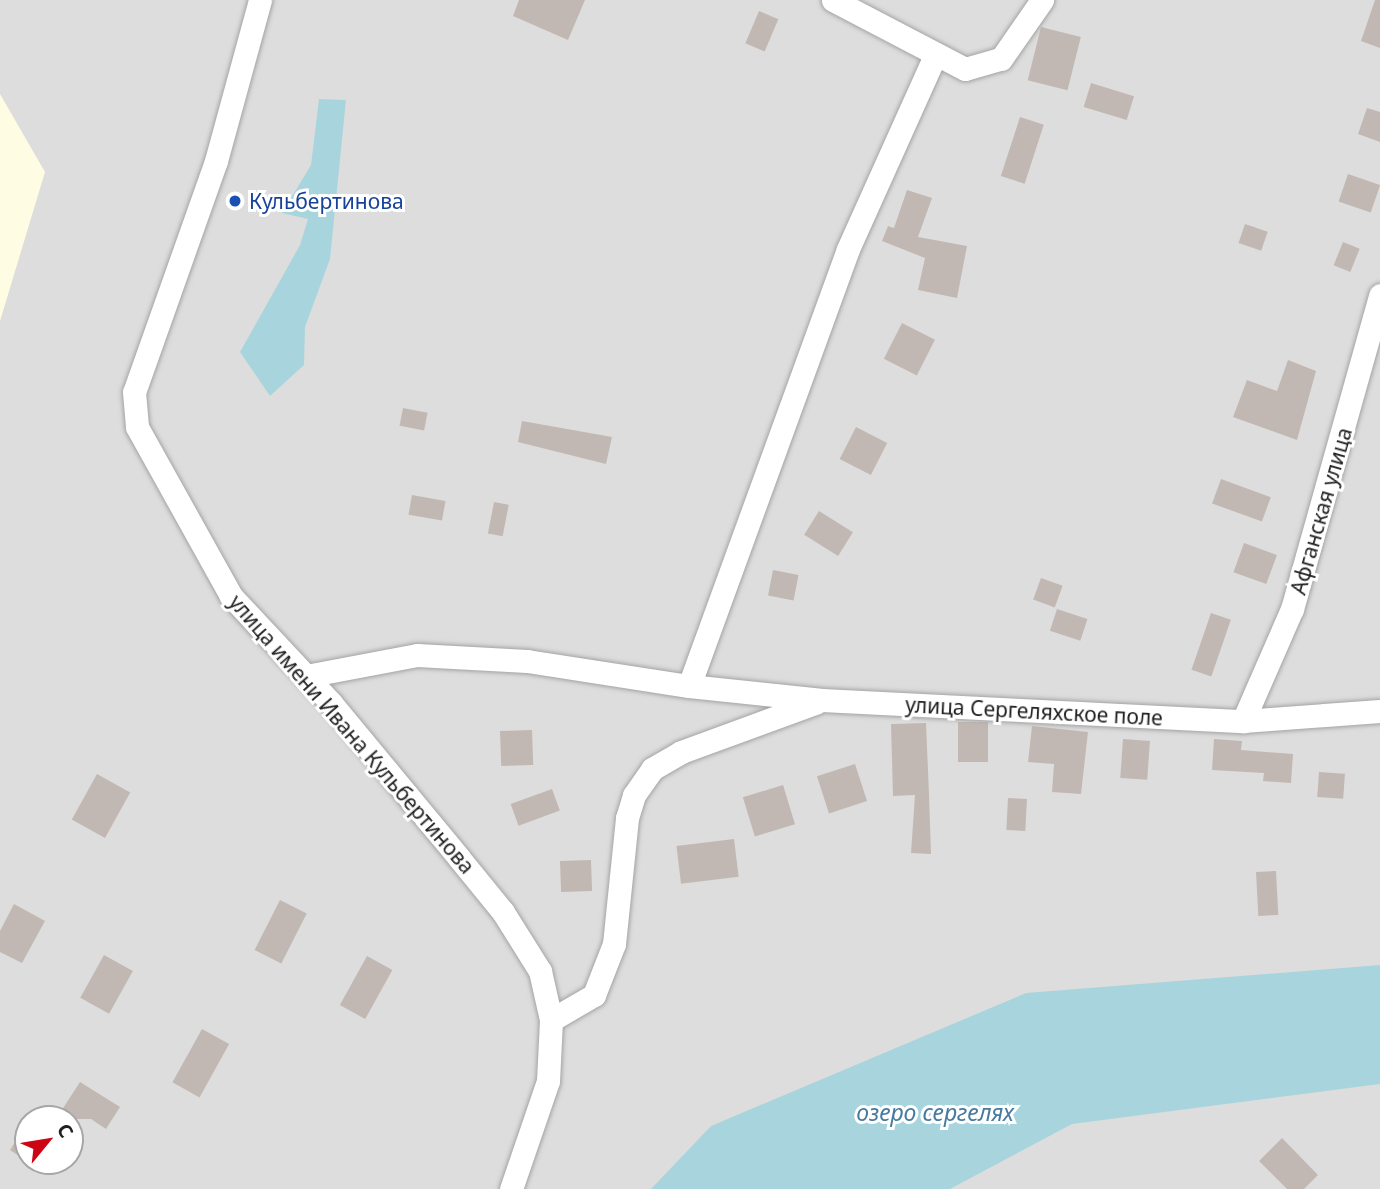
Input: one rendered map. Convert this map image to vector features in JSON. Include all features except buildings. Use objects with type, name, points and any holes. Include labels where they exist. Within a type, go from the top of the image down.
[{"type":"street","name":"улица имени Ивана Кульбертинова","points":[[260,0],[216,161],[134,393],[136,427],[231,596],[306,676],[503,912],[540,971],[551,1020],[548,1081],[510,1189]]},
{"type":"street","points":[[834,0],[965,69],[1001,59],[1042,0]]},
{"type":"street","points":[[689,686],[848,250],[935,55]]},
{"type":"street","name":"Афганская улица","points":[[1243,721],[1292,609],[1380,295]]},
{"type":"street","name":"улица Сергеляхское поле","points":[[306,676],[417,655],[527,662],[689,686],[822,700],[1243,721],[1380,711]]},
{"type":"street","points":[[551,1020],[594,995],[614,944],[628,818],[634,795],[652,769],[681,752],[822,700]]},
{"type":"shaded area","points":[[0,0],[1380,0],[1380,1189],[0,1189]]},
{"type":"shaded area","points":[[0,94],[45,172],[0,321]]},
{"type":"water","points":[[319,99],[346,100],[330,259],[305,327],[304,365],[270,396],[240,352],[300,245],[308,219],[282,213],[311,165]]},
{"type":"water","name":"озеро сергелях","points":[[1380,965],[1380,1084],[1072,1124],[950,1189],[651,1189],[711,1126],[1026,993]]},
{"type":"place","name":"Кульбертинова","points":[[235,201]]}]
